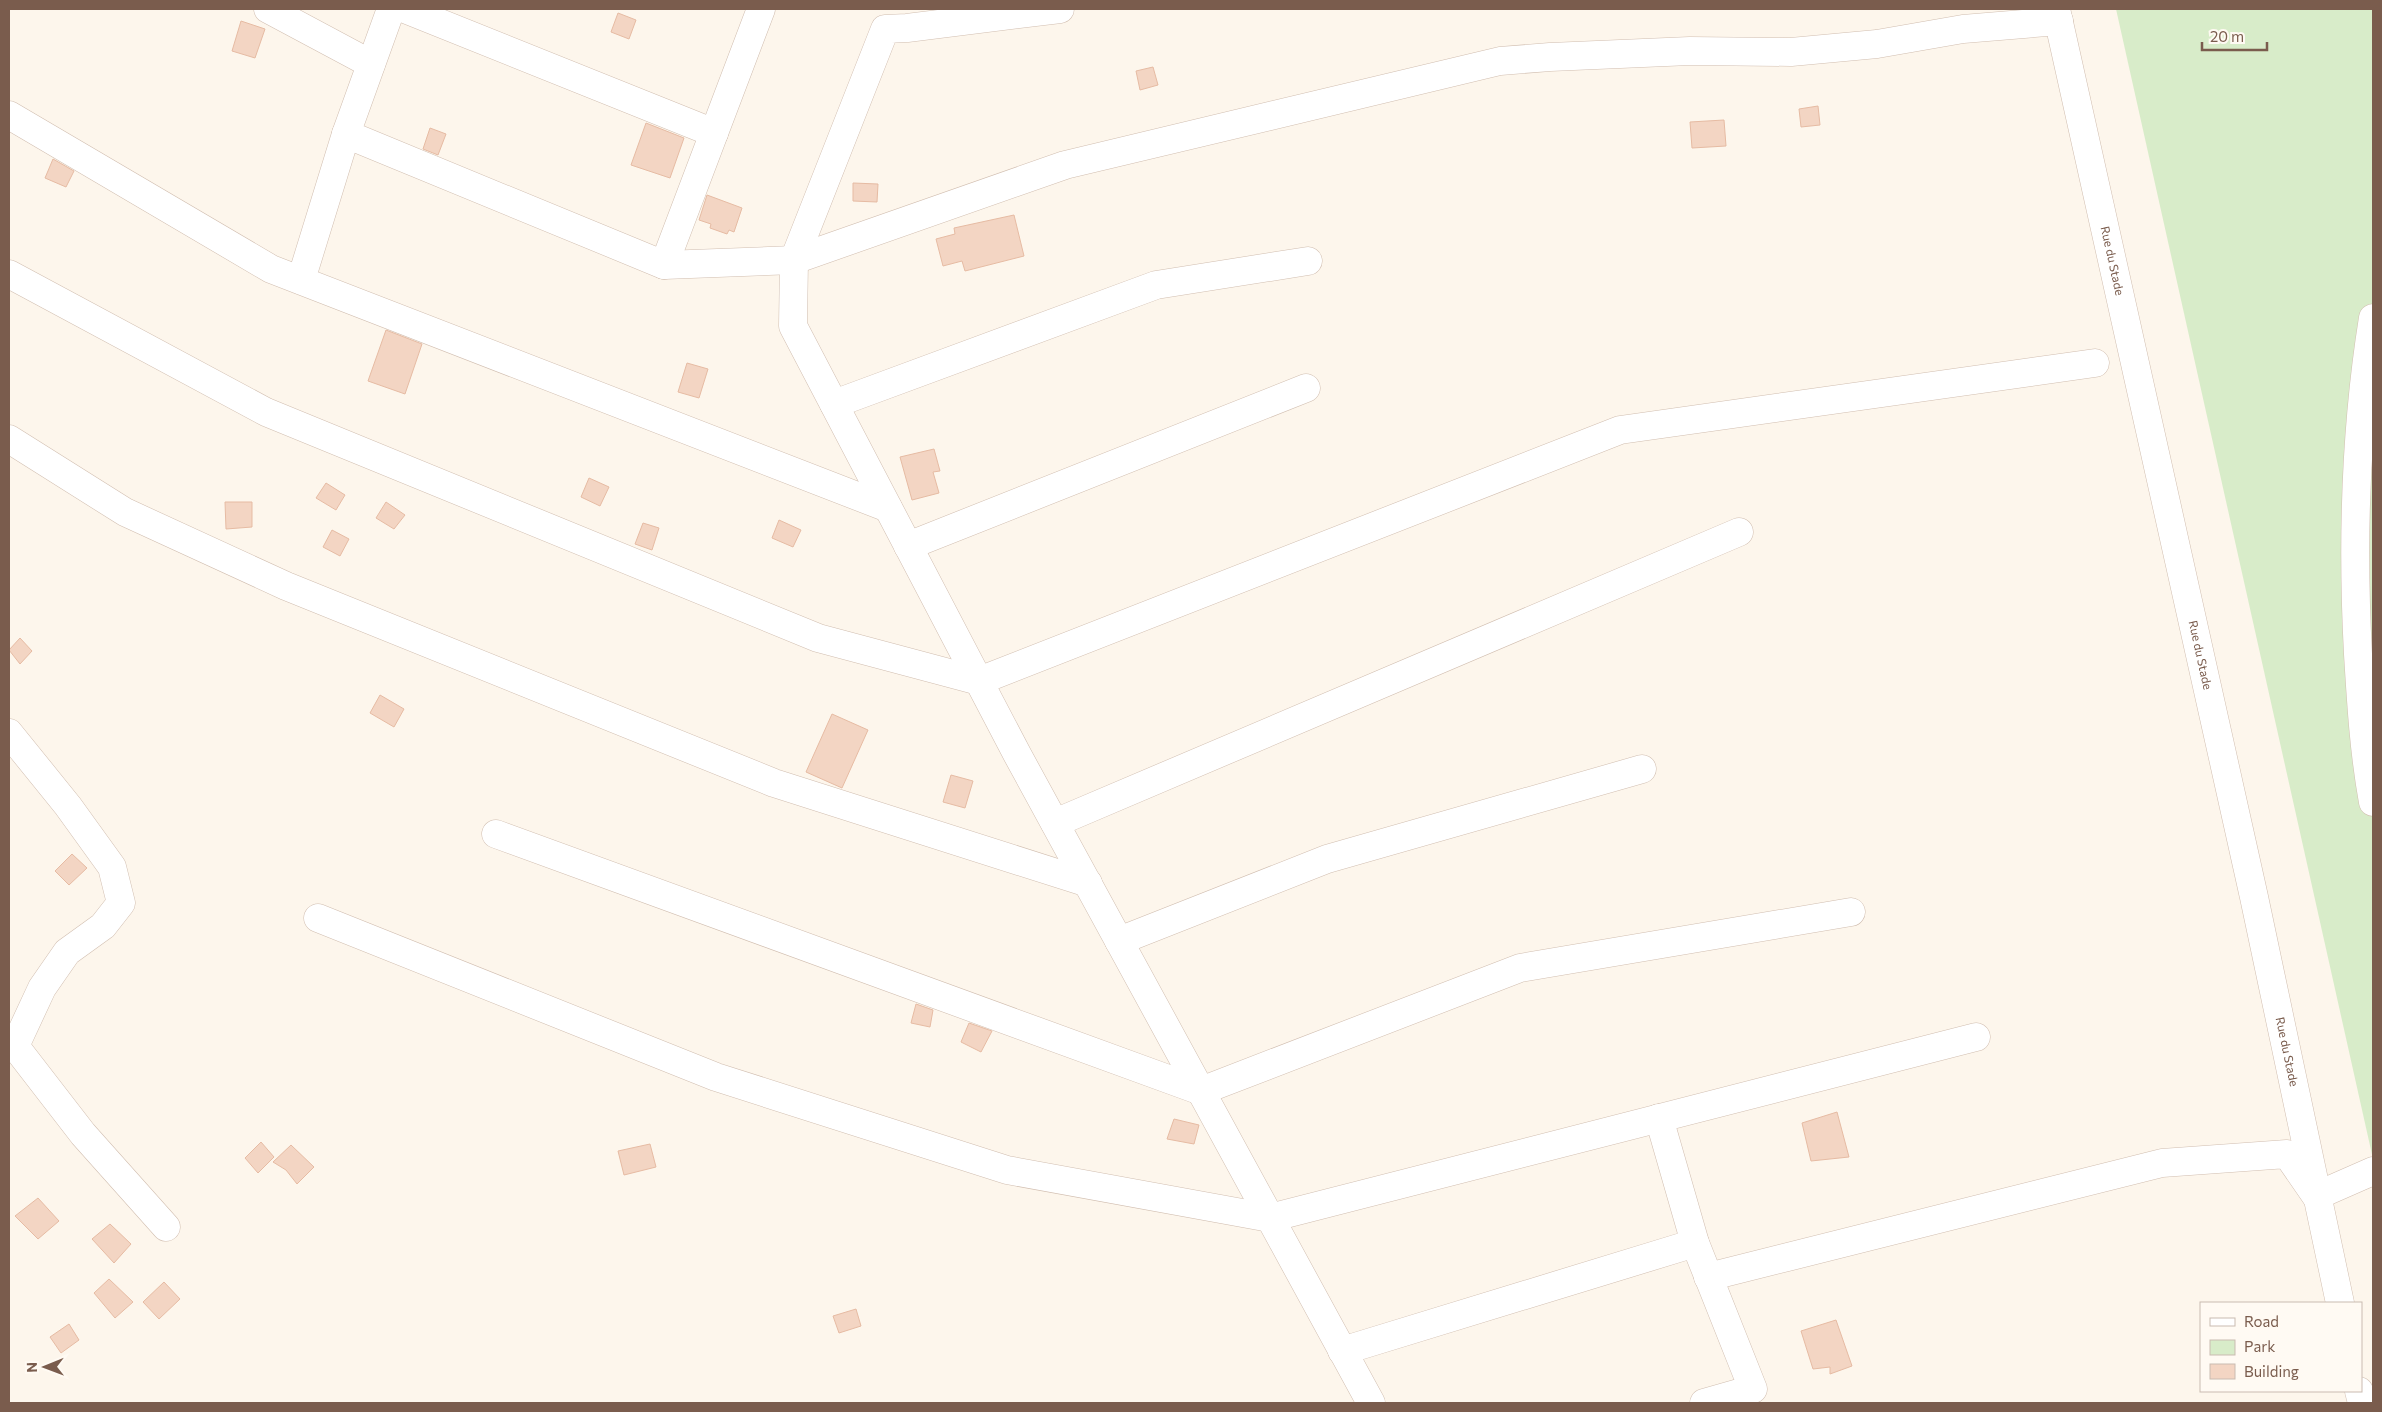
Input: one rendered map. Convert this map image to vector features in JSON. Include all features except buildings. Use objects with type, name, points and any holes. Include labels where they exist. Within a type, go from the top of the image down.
[{"type":"street","points":[[268,9],[371,64]]},
{"type":"street","points":[[301,280],[346,134],[391,9]]},
{"type":"street","points":[[405,9],[714,132]]},
{"type":"street","points":[[664,265],[761,9]]},
{"type":"street","points":[[1060,9],[975,14],[906,28],[884,29],[794,260],[792,326],[1055,823],[1371,1403]]},
{"type":"street","points":[[346,134],[664,265],[794,260],[1066,165],[1492,63],[1550,57],[1690,51],[1791,52],[1877,44],[2058,15]]},
{"type":"street","name":"Rue du Stade","points":[[2058,15],[2254,897],[2340,1302]]},
{"type":"street","points":[[9,115],[271,269],[888,508]]},
{"type":"street","points":[[834,404],[1156,285],[1308,261]]},
{"type":"street","points":[[9,274],[266,412],[818,638],[979,681],[1620,430],[2095,362]]},
{"type":"street","points":[[2373,318],[2360,427],[2354,504],[2354,588],[2361,696],[2373,802]]},
{"type":"street","points":[[908,546],[1306,388]]},
{"type":"street","points":[[9,439],[126,512],[286,586],[774,783],[1088,883]]},
{"type":"street","points":[[1055,823],[1739,532]]},
{"type":"street","points":[[9,733],[68,806],[112,867],[122,903],[103,926],[67,952],[42,988],[15,1046],[83,1134],[166,1226]]},
{"type":"street","points":[[1119,941],[1328,858],[1642,769]]},
{"type":"street","points":[[496,834],[1201,1091],[1520,968],[1851,912]]},
{"type":"street","points":[[318,918],[716,1077],[1007,1170],[1270,1218],[1976,1037]]},
{"type":"street","points":[[1659,1118],[1694,1243],[1752,1389],[1704,1403]]},
{"type":"street","points":[[1708,1277],[2162,1164],[2287,1154],[2316,1196],[2373,1171]]},
{"type":"street","points":[[1342,1351],[1694,1243]]},
{"type":"green space","points":[[2116,9],[2373,9],[2373,1159]]}]
